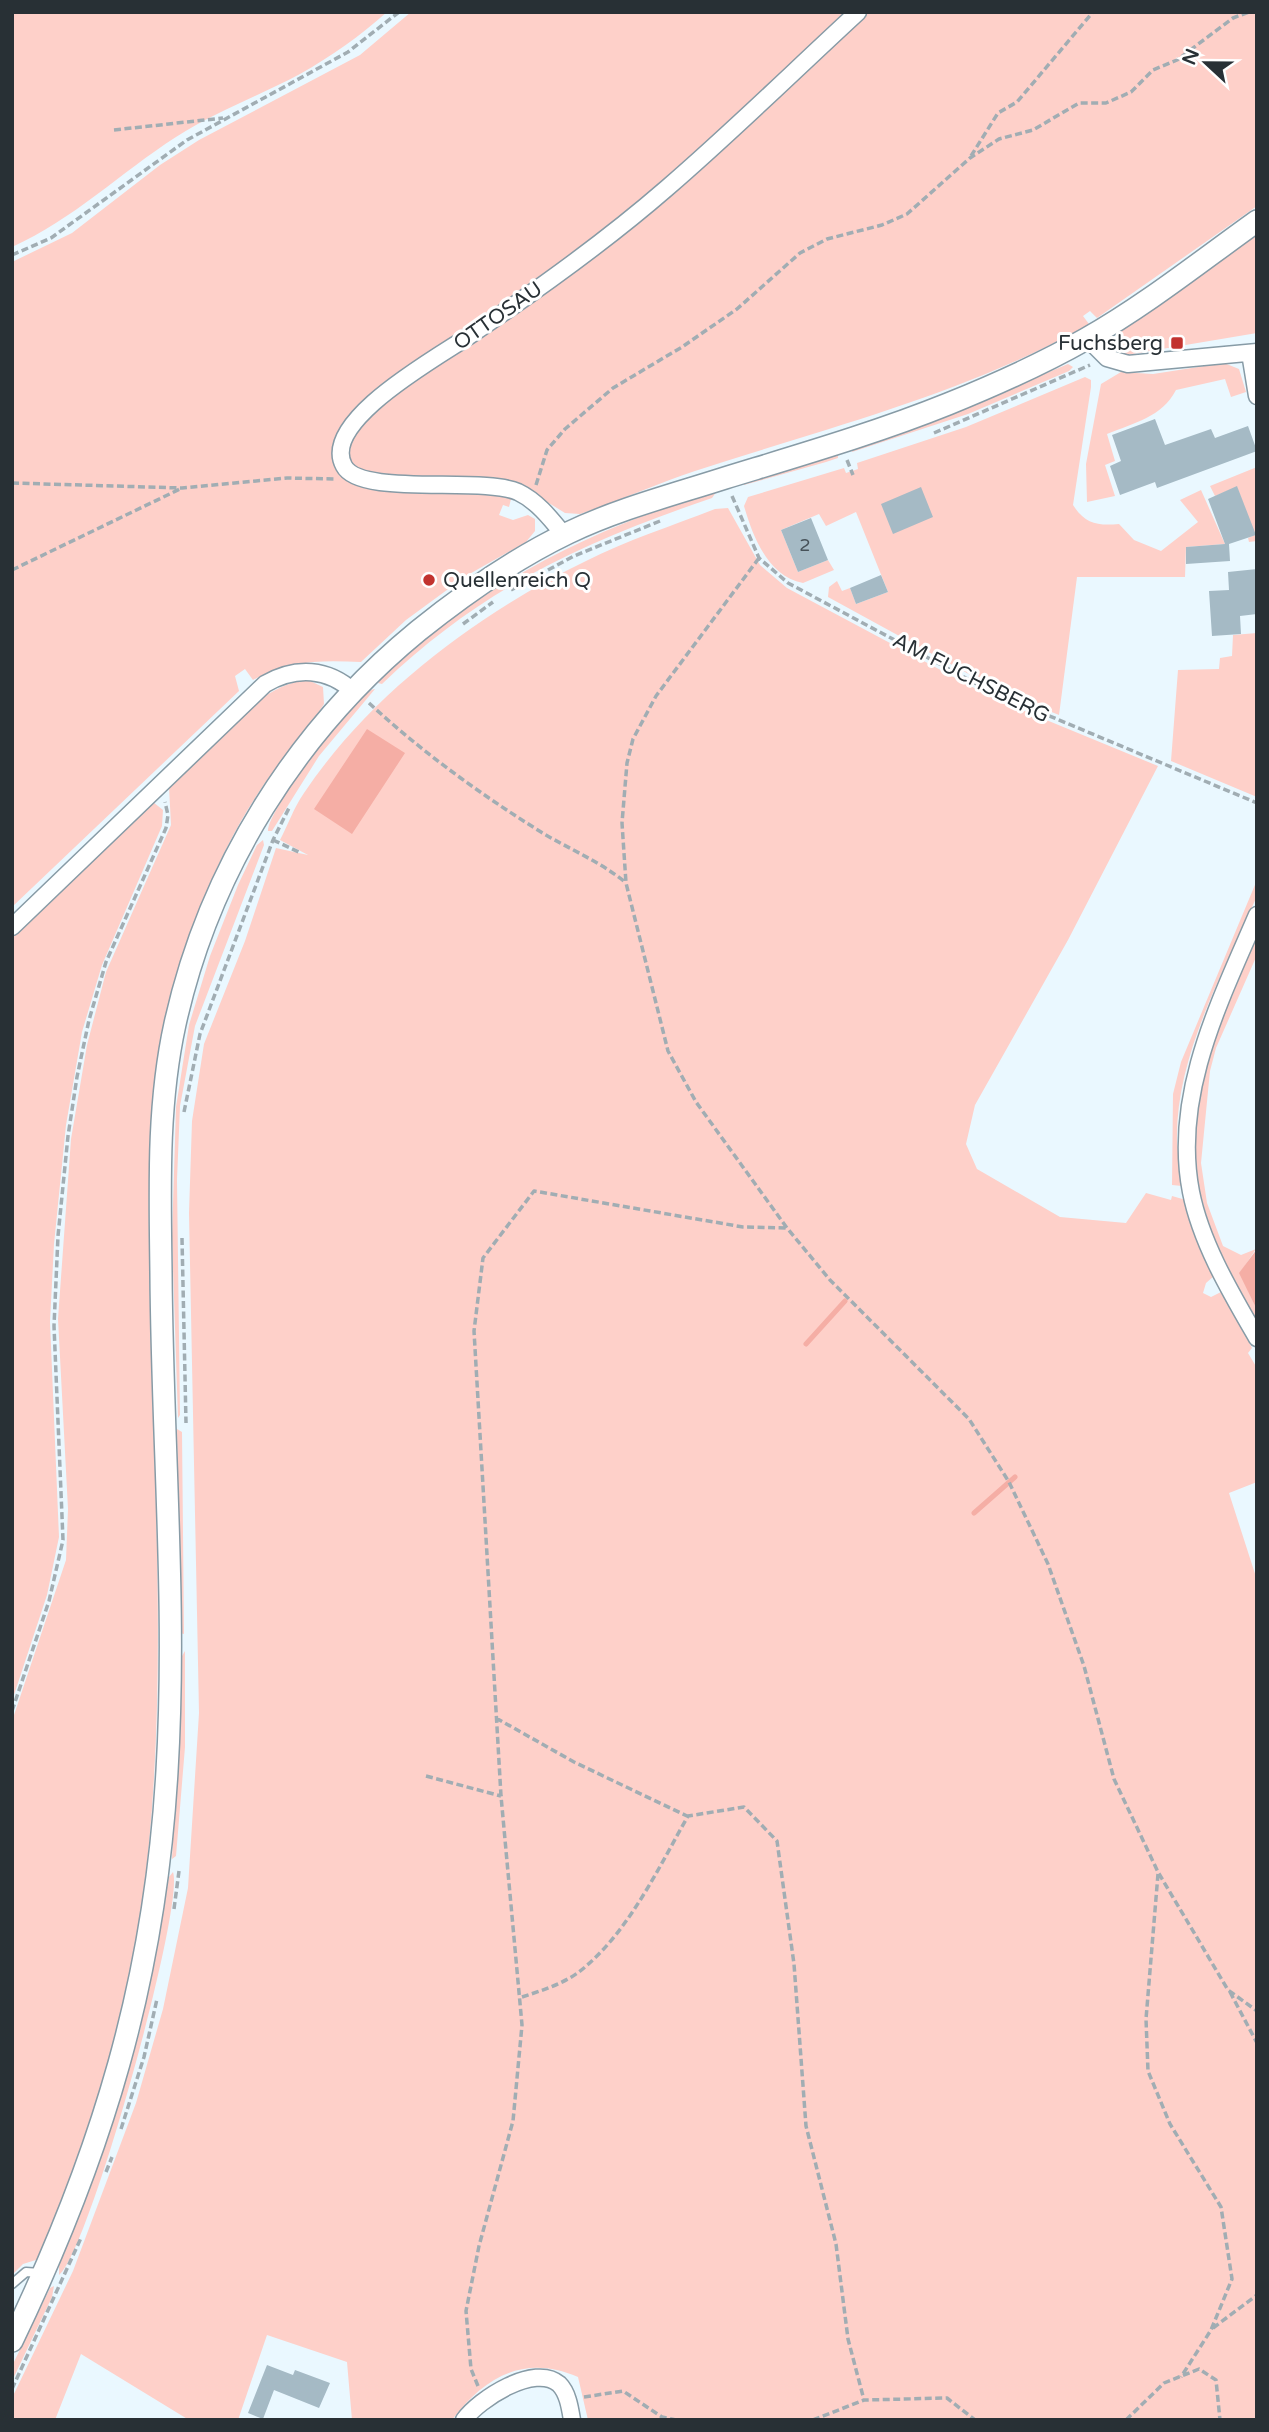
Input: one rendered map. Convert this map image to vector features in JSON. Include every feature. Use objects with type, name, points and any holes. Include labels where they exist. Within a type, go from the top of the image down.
[{"type":"main road","points":[[12,2341],[76,2199],[114,2088],[134,2004],[160,1862],[167,1771],[170,1643],[160,1195],[163,1118],[176,1023],[204,933],[251,826],[291,764],[361,698],[404,643],[484,582],[564,535],[656,499],[942,407],[1013,376],[1087,338],[1257,221]]},
{"type":"street","name":"OTTOSAU","points":[[361,479],[344,468],[341,451],[346,432],[366,409],[513,307],[622,225],[698,160],[858,12]]},
{"type":"street","points":[[1087,338],[1107,358],[1122,363],[1145,364],[1253,352],[1257,396]]},
{"type":"street","points":[[361,479],[416,485],[497,486],[519,493],[540,508],[564,535]]},
{"type":"street","points":[[12,927],[219,724],[265,684],[276,677],[297,672],[320,672],[337,677],[361,698]]},
{"type":"street","points":[[1257,915],[1198,1063],[1189,1113],[1188,1165],[1191,1193],[1226,1280],[1257,1338]]},
{"type":"street","points":[[464,2420],[484,2398],[503,2387],[530,2380],[558,2383],[568,2399],[572,2420]]},
{"type":"lane","points":[[12,2284],[26,2272],[43,2274]]},
{"type":"path","points":[[12,255],[51,238],[157,159],[225,118],[348,52],[399,12]]},
{"type":"path","points":[[970,158],[998,113],[1017,102],[1093,12]]},
{"type":"path","points":[[540,508],[536,486],[547,450],[565,429],[613,388],[682,348],[737,309],[800,253],[827,239],[882,225],[907,214],[970,158],[999,139],[1033,130],[1079,103],[1106,103],[1131,92],[1153,70],[1177,60],[1233,18],[1249,12]]},
{"type":"path","points":[[114,130],[225,118]]},
{"type":"path","points":[[12,483],[182,488],[287,478],[361,479]]},
{"type":"path","points":[[12,570],[182,488]]},
{"type":"path","name":"AM FUCHSBERG","points":[[720,500],[732,496],[759,558],[789,583],[990,691],[1257,803]]},
{"type":"path","points":[[509,591],[574,556],[671,517]]},
{"type":"path","points":[[759,558],[656,696],[633,739],[624,788],[623,859],[626,883],[668,1051],[696,1102],[786,1228],[830,1280],[969,1419],[1009,1482],[1025,1512],[1057,1590],[1084,1666],[1114,1779],[1158,1872],[1257,2043]]},
{"type":"path","points":[[457,628],[499,598]]},
{"type":"path","points":[[361,698],[407,739],[451,772],[533,827],[608,869],[626,883]]},
{"type":"path","points":[[12,1711],[49,1601],[63,1540],[54,1326],[59,1224],[77,1077],[98,985],[120,928],[161,843],[168,821],[167,807]]},
{"type":"path","points":[[273,840],[301,853]]},
{"type":"path","points":[[484,2398],[471,2369],[466,2311],[479,2246],[513,2121],[519,2075],[522,1997],[501,1796],[474,1344],[482,1258],[534,1191],[743,1227],[786,1228]]},
{"type":"path","points":[[496,1718],[574,1762],[688,1816],[744,1807],[777,1841],[794,1964],[806,2126],[836,2244],[848,2339],[864,2400]]},
{"type":"path","points":[[426,1776],[501,1796]]},
{"type":"path","points":[[522,1997],[555,1986],[584,1968],[625,1919],[688,1816]]},
{"type":"path","points":[[1158,1872],[1146,2019],[1148,2071],[1170,2124],[1221,2207],[1232,2278],[1211,2329],[1181,2377]]},
{"type":"path","points":[[1228,1990],[1257,2011]]},
{"type":"path","points":[[1211,2329],[1257,2295]]},
{"type":"path","points":[[1126,2420],[1164,2384],[1199,2369],[1216,2380],[1220,2420]]},
{"type":"path","points":[[568,2399],[623,2391],[662,2417],[676,2420]]},
{"type":"path","points":[[813,2420],[864,2400],[947,2398],[975,2420]]},
{"type":"shaded area","points":[[12,12],[387,12],[323,60],[285,82],[191,128],[56,223],[12,247]]},
{"type":"shaded area","points":[[411,12],[1257,12],[1257,206],[1097,318],[1090,311],[1083,316],[1089,324],[1084,327],[1038,351],[942,391],[695,471],[580,514],[565,513],[531,492],[512,495],[509,507],[503,505],[499,515],[513,520],[528,515],[535,519],[535,531],[526,542],[466,576],[406,620],[361,662],[332,661],[292,665],[253,680],[245,669],[235,676],[239,691],[12,907],[12,262],[72,233],[160,165],[199,140],[360,55]]},
{"type":"shaded area","points":[[1257,234],[1257,333],[1126,355],[1120,351],[1116,340],[1119,332]]},
{"type":"shaded area","points":[[1224,363],[1239,369],[1246,392],[1231,397],[1225,379],[1176,390],[1155,413],[1107,434],[1115,461],[1105,465],[1115,496],[1087,502],[1086,464],[1101,384],[1121,372],[1153,374]]},
{"type":"shaded area","points":[[1068,364],[1073,367],[1069,371],[968,414],[852,452],[853,448],[957,411]]},
{"type":"shaded area","points":[[1085,377],[1091,380],[1091,387],[1073,505],[1082,516],[1105,525],[1119,524],[1134,540],[1161,551],[1198,522],[1180,500],[1201,490],[1225,544],[1186,547],[1185,577],[1077,577],[1059,715],[998,690],[828,597],[829,587],[837,581],[842,591],[850,588],[856,604],[888,592],[856,512],[826,526],[819,514],[781,530],[798,572],[828,560],[834,570],[803,583],[791,579],[771,564],[757,542],[744,506],[748,497],[844,468],[846,473],[858,469],[857,463],[966,427]]},
{"type":"shaded area","points":[[838,454],[838,458],[826,462],[744,485],[744,482]]},
{"type":"shaded area","points":[[1257,467],[1257,541],[1249,542],[1248,538],[1255,535],[1237,487],[1215,496],[1210,486]]},
{"type":"shaded area","points":[[717,491],[712,498],[620,532],[536,572],[458,621],[382,684],[378,683],[393,663],[415,646],[461,612],[530,568],[639,517]]},
{"type":"shaded area","points":[[728,508],[760,565],[787,588],[993,698],[1158,766],[1068,940],[975,1105],[966,1144],[977,1169],[1060,1217],[1126,1223],[1146,1193],[1171,1200],[1172,1196],[1186,1200],[1214,1276],[1206,1283],[1203,1293],[1211,1297],[1223,1291],[1252,1348],[1248,1353],[1257,1368],[1257,1482],[1229,1493],[1257,1580],[1257,2420],[588,2420],[578,2377],[559,2370],[541,2368],[508,2373],[492,2381],[478,2391],[452,2420],[352,2420],[347,2362],[267,2335],[238,2420],[189,2420],[81,2354],[55,2420],[12,2420],[12,2398],[73,2271],[136,2103],[163,2009],[188,1888],[199,1713],[189,1213],[192,1121],[204,1044],[245,941],[276,848],[308,855],[280,840],[300,798],[331,756],[394,689],[467,631],[506,605],[602,553],[715,509]]},
{"type":"shaded area","points":[[1257,633],[1257,797],[1171,761],[1178,670],[1219,669],[1220,658],[1232,656],[1233,635]]},
{"type":"shaded area","points":[[308,680],[323,687],[324,704],[265,783],[212,878],[180,967],[160,1047],[154,1087],[149,1169],[150,1330],[157,1545],[157,1692],[150,1837],[142,1909],[114,2053],[89,2131],[39,2259],[23,2264],[12,2275],[12,1721],[66,1560],[68,1509],[58,1319],[71,1139],[87,1045],[106,972],[171,825],[169,787],[251,706],[289,684]]},
{"type":"shaded area","points":[[375,689],[319,756],[272,831],[268,831],[282,801],[314,753],[350,709]]},
{"type":"shaded area","points":[[367,729],[405,753],[352,834],[314,809]]},
{"type":"shaded area","points":[[153,802],[163,810],[162,826],[102,965],[82,1032],[66,1125],[54,1244],[50,1322],[59,1537],[47,1595],[12,1701],[12,937]]},
{"type":"shaded area","points":[[263,840],[264,845],[195,1026],[180,1106],[177,1180],[178,1418],[172,1237],[176,1107],[189,1025],[210,956],[238,885],[257,845]]},
{"type":"shaded area","points":[[1257,880],[1257,896],[1216,985],[1192,1047],[1178,1110],[1177,1142],[1182,1186],[1172,1185],[1173,1094],[1181,1062]]},
{"type":"shaded area","points":[[1257,931],[1257,955],[1216,1048],[1210,1071],[1201,1163],[1207,1203],[1223,1246],[1241,1255],[1256,1249],[1240,1273],[1257,1310],[1257,1328],[1215,1246],[1193,1167],[1200,1082],[1228,995],[1232,997]]},
{"type":"shaded area","points":[[1257,1249],[1257,1310],[1239,1273]]},
{"type":"shaded area","points":[[177,1429],[182,1432],[184,1634],[180,1633]]},
{"type":"shaded area","points":[[185,1651],[185,1747],[176,1856],[172,1859],[182,1656]]},
{"type":"shaded area","points":[[173,1872],[173,1899],[164,1947],[131,2079],[91,2208],[73,2253],[59,2275],[59,2265],[103,2150],[140,2031],[169,1877]]},
{"type":"shaded area","points":[[54,2286],[52,2297],[12,2381],[12,2366],[50,2288]]},
{"type":"building","points":[[1155,419],[1165,445],[1211,429],[1215,438],[1248,426],[1257,451],[1157,488],[1155,482],[1120,495],[1110,466],[1121,461],[1112,435]]},
{"type":"building","points":[[1237,486],[1256,535],[1229,544],[1230,561],[1186,564],[1186,547],[1225,544],[1208,499]]},
{"type":"building","points":[[921,487],[933,517],[893,534],[881,504]]},
{"type":"building","points":[[811,518],[828,560],[798,572],[781,530]]},
{"type":"building","points":[[1257,569],[1257,614],[1240,616],[1241,634],[1212,636],[1209,591],[1229,590],[1228,572]]},
{"type":"building","points":[[881,575],[888,592],[856,604],[850,588]]},
{"type":"building","points":[[267,2365],[293,2375],[295,2370],[330,2383],[319,2408],[274,2390],[263,2419],[248,2413]]},
{"type":"waterway","points":[[806,1344],[845,1301]]},
{"type":"waterway","points":[[974,1513],[1015,1477]]},
{"type":"place","name":"Fuchsberg","points":[[1177,343]]},
{"type":"place","name":"Quellenreich Q","points":[[429,580]]}]
